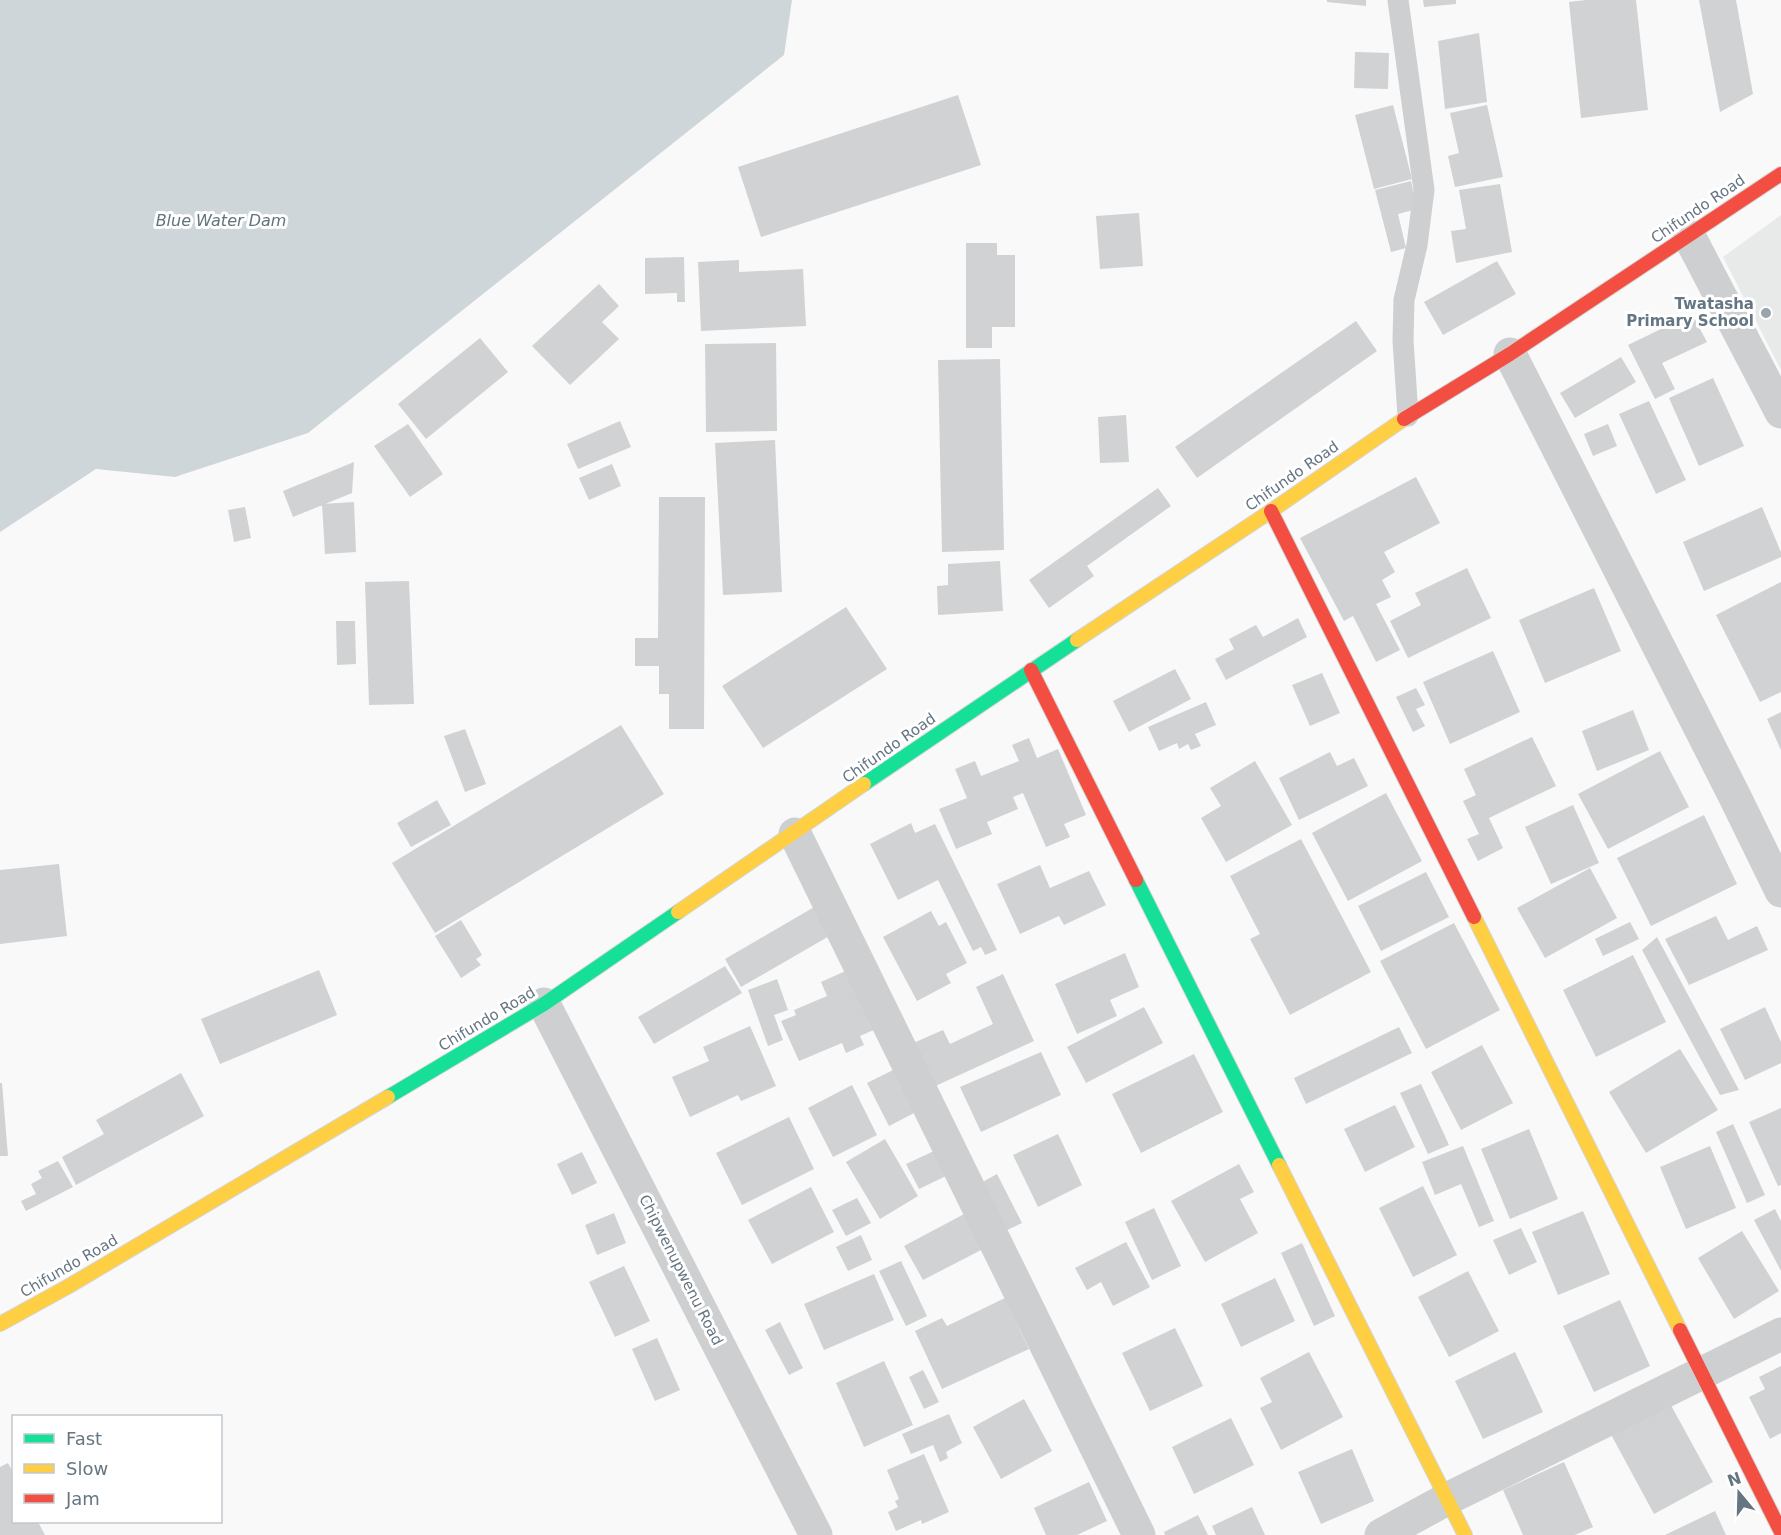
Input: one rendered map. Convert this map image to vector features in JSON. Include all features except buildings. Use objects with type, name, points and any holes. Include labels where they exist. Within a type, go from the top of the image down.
[{"type":"street","name":"Chifundo Road","points":[[0,1324],[69,1286],[544,1004],[1031,670],[1271,511],[1408,416],[1510,354],[1781,174]]},
{"type":"street","points":[[1689,236],[1781,412]]},
{"type":"street","points":[[1510,354],[1781,891]]},
{"type":"street","points":[[1271,511],[1781,1532]]},
{"type":"street","points":[[1031,670],[1465,1535]]},
{"type":"street","points":[[795,834],[1139,1535]]},
{"type":"street","name":"Chipwenupwenu Road","points":[[544,1004],[816,1535]]},
{"type":"street","points":[[1381,1535],[1447,1499],[1781,1334]]},
{"type":"lane","points":[[1398,0],[1424,190],[1417,245],[1404,300],[1403,340],[1408,416]]},
{"type":"shaded area","name":"Twatasha Primary School","points":[[1781,215],[1781,370],[1723,257]]},
{"type":"water","name":"Blue Water Dam","points":[[0,0],[792,0],[784,55],[308,433],[175,477],[96,469],[0,532]]},
{"type":"traffic: fast","points":[[864,784],[1077,640]]},
{"type":"traffic: fast","points":[[1136,880],[1279,1165]]},
{"type":"traffic: fast","points":[[388,1097],[544,1004],[678,912]]},
{"type":"traffic: slow","points":[[1077,640],[1404,419]]},
{"type":"traffic: slow","points":[[678,912],[864,784]]},
{"type":"traffic: slow","points":[[1474,917],[1680,1330]]},
{"type":"traffic: slow","points":[[0,1324],[69,1286],[388,1097]]},
{"type":"traffic: slow","points":[[1279,1165],[1465,1535]]},
{"type":"traffic: jam","points":[[1404,419],[1510,354],[1781,174]]},
{"type":"traffic: jam","points":[[1271,511],[1474,917]]},
{"type":"traffic: jam","points":[[1031,670],[1136,880]]},
{"type":"traffic: jam","points":[[1680,1330],[1781,1532]]},
{"type":"place","name":"Twatasha Primary School","points":[[1766,313]]}]
